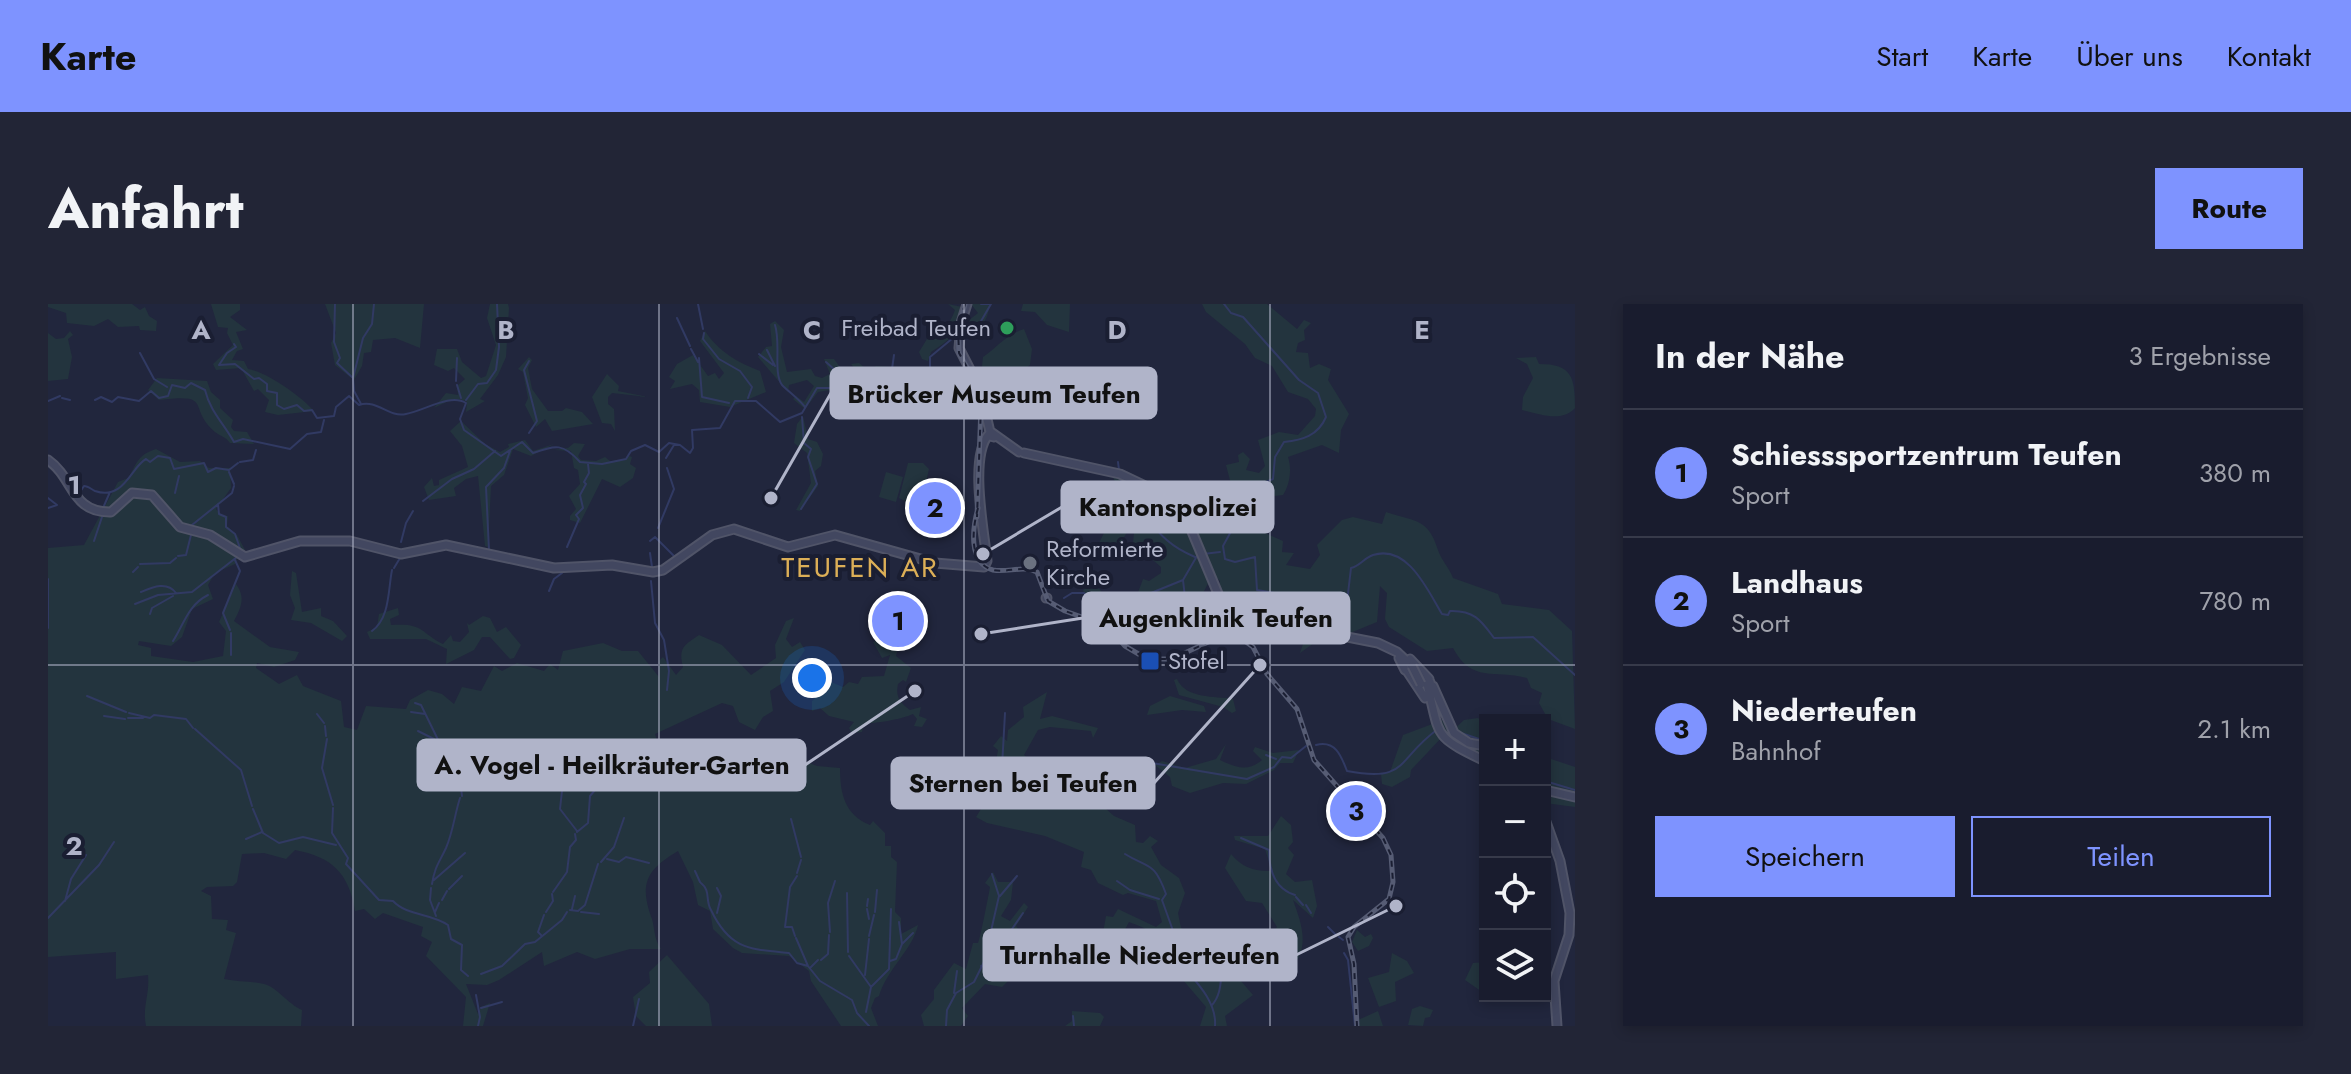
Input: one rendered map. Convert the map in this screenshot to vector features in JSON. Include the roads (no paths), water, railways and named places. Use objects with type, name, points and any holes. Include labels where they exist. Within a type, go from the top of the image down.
[{"type":"main road","points":[[967,304],[961,323],[960,352],[980,389],[991,435],[1036,457],[1138,480],[1164,495],[1186,518],[1224,604],[1237,614],[1277,624],[1342,633],[1403,654],[1426,681],[1455,735],[1479,745]]},
{"type":"main road","points":[[48,460],[62,472],[76,500],[111,512],[132,493],[152,495],[180,527],[210,535],[241,556],[255,556],[300,541],[362,543],[399,553],[441,544],[554,568],[603,565],[661,571],[706,538],[734,529],[788,547],[835,535],[940,564],[987,565],[980,468],[982,441],[991,435]]},
{"type":"main road","points":[[1378,643],[1399,658],[1408,669],[1425,698],[1432,720],[1451,743],[1479,758]]},
{"type":"main road","points":[[1387,646],[1408,669],[1426,681],[1432,720]]},
{"type":"main road","points":[[1425,698],[1426,681]]},
{"type":"main road","points":[[1551,791],[1575,797]]},
{"type":"main road","points":[[1551,838],[1569,901],[1569,935],[1555,977],[1557,1026]]},
{"type":"waterway","points":[[335,304],[334,342],[340,358],[337,363],[353,378]]},
{"type":"waterway","points":[[361,404],[354,391],[353,378],[363,338],[372,324],[374,304]]},
{"type":"waterway","points":[[466,400],[478,384],[487,383],[496,370],[499,347],[497,304]]},
{"type":"waterway","points":[[698,304],[703,329]]},
{"type":"waterway","points":[[981,304],[989,304]]},
{"type":"waterway","points":[[964,330],[977,328],[991,304]]},
{"type":"waterway","points":[[1224,304],[1231,313],[1243,317],[1299,380],[1318,393],[1326,417],[1319,429],[1309,436],[1284,442],[1275,457],[1273,479],[1256,486],[1223,546],[1225,559],[1235,562],[1255,557],[1257,590],[1337,604],[1347,602],[1351,568],[1373,555],[1385,553],[1397,556],[1423,582],[1442,614],[1459,611],[1472,615],[1494,638],[1533,637],[1575,675]]},
{"type":"waterway","points":[[677,318],[690,346]]},
{"type":"waterway","points":[[775,325],[779,380],[805,407]]},
{"type":"waterway","points":[[704,333],[703,339],[719,359],[740,371],[752,387],[748,398]]},
{"type":"waterway","points":[[234,344],[236,347],[227,353],[219,365],[235,364],[254,379],[259,378],[267,384],[267,391],[277,393],[277,405],[284,409],[297,405],[304,411],[312,410],[317,418],[334,416],[336,407],[349,396],[359,405],[372,404],[400,415],[445,401],[460,400],[466,403],[460,419],[464,430],[501,456],[522,442],[533,453],[559,447],[569,451],[580,462],[602,464],[626,459],[631,451],[645,445],[659,452],[669,443],[680,445],[690,453],[693,448],[692,430],[720,428],[735,401],[756,401],[780,422],[802,413],[817,388],[852,388],[871,373],[892,370],[905,387],[915,391],[923,384],[938,382],[930,368],[930,357],[959,333]]},
{"type":"waterway","points":[[691,349],[698,362]]},
{"type":"waterway","points":[[767,350],[775,366]]},
{"type":"waterway","points":[[140,353],[154,379],[167,387]]},
{"type":"waterway","points":[[759,354],[773,365]]},
{"type":"waterway","points":[[892,369],[894,355]]},
{"type":"waterway","points":[[456,381],[457,358]]},
{"type":"waterway","points":[[699,358],[702,397],[729,403]]},
{"type":"waterway","points":[[529,361],[524,370],[537,421],[529,433]]},
{"type":"waterway","points":[[826,362],[854,387]]},
{"type":"waterway","points":[[95,400],[101,397],[112,402],[118,397],[139,401],[151,391],[159,398],[168,396],[172,385],[185,388],[191,383],[205,390],[234,442],[243,439],[290,449],[307,434],[321,432],[324,420]]},
{"type":"waterway","points":[[457,385],[461,398]]},
{"type":"waterway","points":[[48,401],[60,396]]},
{"type":"waterway","points":[[62,398],[70,400]]},
{"type":"waterway","points":[[801,509],[817,484],[808,457],[811,449],[804,443],[802,417]]},
{"type":"waterway","points":[[666,458],[674,445],[680,445]]},
{"type":"waterway","points":[[240,462],[253,460],[256,450]]},
{"type":"waterway","points":[[423,501],[452,479],[474,469],[495,451]]},
{"type":"waterway","points":[[489,550],[486,487],[504,468],[510,451]]},
{"type":"waterway","points":[[80,492],[84,486],[105,493],[113,491],[126,482],[146,459],[150,462],[158,456],[170,458],[174,469],[204,463],[208,472],[216,468],[229,470],[238,463]]},
{"type":"waterway","points":[[1118,462],[1119,470]]},
{"type":"waterway","points":[[567,547],[579,519],[576,515],[583,508],[580,495],[589,473],[588,464]]},
{"type":"waterway","points":[[658,528],[674,489],[667,468]]},
{"type":"waterway","points":[[229,472],[234,484]]},
{"type":"waterway","points":[[175,493],[179,476]]},
{"type":"waterway","points":[[1121,481],[1126,494]]},
{"type":"waterway","points":[[192,525],[232,493],[234,486]]},
{"type":"waterway","points":[[103,508],[110,492]]},
{"type":"waterway","points":[[1101,495],[1126,495],[1164,538],[1195,557]]},
{"type":"waterway","points":[[48,498],[57,505],[48,508]]},
{"type":"waterway","points":[[218,504],[219,514],[226,517],[226,527],[235,534],[241,551]]},
{"type":"waterway","points":[[401,542],[413,511]]},
{"type":"waterway","points":[[94,541],[103,514]]},
{"type":"waterway","points":[[178,556],[186,555],[191,535]]},
{"type":"waterway","points":[[650,541],[655,537],[674,556]]},
{"type":"waterway","points":[[1203,554],[1220,552]]},
{"type":"waterway","points":[[650,553],[652,567]]},
{"type":"waterway","points":[[1064,598],[1072,593],[1084,593],[1103,611],[1118,614],[1139,609],[1151,593],[1183,580],[1197,556]]},
{"type":"waterway","points":[[135,604],[158,595],[192,592],[237,557]]},
{"type":"waterway","points":[[140,564],[170,563],[176,558]]},
{"type":"waterway","points":[[394,568],[400,558]]},
{"type":"waterway","points":[[230,630],[223,613],[240,571],[235,560]]},
{"type":"waterway","points":[[133,572],[138,567]]},
{"type":"waterway","points":[[372,631],[385,611],[392,570]]},
{"type":"waterway","points":[[549,591],[554,579],[562,573]]},
{"type":"waterway","points":[[48,579],[48,628]]},
{"type":"waterway","points":[[1183,580],[1186,606],[1183,615]]},
{"type":"waterway","points":[[651,581],[655,623],[664,640],[669,671],[667,690]]},
{"type":"waterway","points":[[141,592],[164,586],[176,593]]},
{"type":"waterway","points":[[173,641],[191,609],[208,595]]},
{"type":"waterway","points":[[150,614],[152,608],[173,596]]},
{"type":"waterway","points":[[1328,628],[1331,605]]},
{"type":"waterway","points":[[231,633],[231,655]]},
{"type":"waterway","points":[[87,696],[126,712]]},
{"type":"waterway","points":[[415,703],[421,705],[444,752],[458,762],[462,796]]},
{"type":"waterway","points":[[411,712],[425,714]]},
{"type":"waterway","points":[[129,713],[150,718],[154,715],[186,719],[193,728]]},
{"type":"waterway","points":[[1002,767],[1005,713]]},
{"type":"waterway","points":[[317,714],[324,723]]},
{"type":"waterway","points":[[104,716],[125,719]]},
{"type":"waterway","points":[[128,718],[143,718]]},
{"type":"waterway","points":[[325,726],[326,736]]},
{"type":"waterway","points":[[195,729],[241,770],[252,806]]},
{"type":"waterway","points":[[1316,745],[1333,747],[1340,754],[1347,771],[1381,774],[1400,766],[1438,729]]},
{"type":"waterway","points":[[418,731],[434,739]]},
{"type":"waterway","points":[[1458,732],[1479,739]]},
{"type":"waterway","points":[[327,739],[322,768],[333,805]]},
{"type":"waterway","points":[[1152,763],[1247,779],[1274,767],[1282,757],[1291,758],[1306,746]]},
{"type":"waterway","points":[[1266,755],[1276,759]]},
{"type":"waterway","points":[[1551,783],[1575,790]]},
{"type":"waterway","points":[[556,785],[562,791],[560,809],[577,831]]},
{"type":"waterway","points":[[577,832],[588,823],[590,796],[595,790]]},
{"type":"waterway","points":[[432,884],[460,798]]},
{"type":"waterway","points":[[333,808],[332,833],[348,858],[346,864],[379,900],[393,901],[405,909],[448,925],[451,939],[462,945],[461,970],[468,976]]},
{"type":"waterway","points":[[253,809],[263,833],[279,843],[303,837],[336,845]]},
{"type":"waterway","points":[[601,862],[614,847],[624,818]]},
{"type":"waterway","points":[[791,819],[801,857]]},
{"type":"waterway","points":[[246,839],[262,832]]},
{"type":"waterway","points":[[553,892],[567,872],[575,834]]},
{"type":"waterway","points":[[1241,838],[1269,850],[1274,878],[1282,888],[1295,895]]},
{"type":"waterway","points":[[48,918],[99,865],[114,842]]},
{"type":"waterway","points":[[434,880],[465,853]]},
{"type":"waterway","points":[[1125,854],[1150,867],[1158,876],[1166,894],[1162,900],[1176,939],[1176,958],[1208,998],[1215,1016],[1215,1026]]},
{"type":"waterway","points":[[65,901],[71,879],[86,855]]},
{"type":"waterway","points":[[607,859],[619,862],[626,857],[649,863]]},
{"type":"waterway","points":[[797,873],[801,860]]},
{"type":"waterway","points":[[570,910],[578,911],[585,905],[598,864]]},
{"type":"waterway","points":[[695,871],[700,882]]},
{"type":"waterway","points":[[946,1026],[947,1010],[956,993],[974,982],[993,944],[991,931],[999,896],[992,874]]},
{"type":"waterway","points":[[449,889],[462,876]]},
{"type":"waterway","points":[[795,936],[792,927],[785,927],[790,887],[797,876]]},
{"type":"waterway","points":[[1000,896],[1017,876]]},
{"type":"waterway","points":[[830,932],[828,903],[835,881]]},
{"type":"waterway","points":[[1117,881],[1130,890],[1159,899]]},
{"type":"waterway","points":[[701,883],[718,923],[734,940],[752,948],[789,953],[797,963],[808,966]]},
{"type":"waterway","points":[[431,888],[430,900],[436,916]]},
{"type":"waterway","points":[[717,888],[721,896],[717,913]]},
{"type":"waterway","points":[[875,912],[877,890]]},
{"type":"waterway","points":[[442,900],[447,891]]},
{"type":"waterway","points":[[847,893],[848,952]]},
{"type":"waterway","points":[[546,912],[553,901],[552,894]]},
{"type":"waterway","points":[[572,909],[575,896]]},
{"type":"waterway","points":[[1296,897],[1303,905]]},
{"type":"waterway","points":[[867,906],[868,899]]},
{"type":"waterway","points":[[435,912],[439,903]]},
{"type":"waterway","points":[[1306,905],[1311,913]]},
{"type":"waterway","points":[[867,909],[869,919]]},
{"type":"waterway","points":[[866,1012],[871,987],[889,969],[891,909]]},
{"type":"waterway","points":[[481,974],[502,966],[525,944],[535,942],[562,920],[567,912]]},
{"type":"waterway","points":[[581,912],[599,914]]},
{"type":"waterway","points":[[994,942],[1012,929],[1023,913]]},
{"type":"waterway","points":[[541,935],[538,932],[544,915]]},
{"type":"waterway","points":[[869,936],[874,915]]},
{"type":"waterway","points":[[899,922],[902,944]]},
{"type":"waterway","points":[[1328,927],[1336,935]]},
{"type":"waterway","points":[[890,961],[896,959],[902,944],[913,933]]},
{"type":"waterway","points":[[821,960],[828,954],[829,935]]},
{"type":"waterway","points":[[1146,939],[1173,936]]},
{"type":"waterway","points":[[1339,937],[1343,940]]},
{"type":"waterway","points":[[796,938],[808,966],[820,981],[852,1000],[857,1013],[869,1026]]},
{"type":"waterway","points":[[865,975],[869,939]]},
{"type":"waterway","points":[[1212,1005],[1219,993],[1227,952]]},
{"type":"waterway","points":[[1344,953],[1348,960],[1355,1026]]},
{"type":"waterway","points":[[849,956],[871,987]]},
{"type":"waterway","points":[[981,966],[990,967],[1003,957]]},
{"type":"waterway","points":[[1141,965],[1176,958]]},
{"type":"waterway","points":[[811,967],[818,960]]},
{"type":"waterway","points":[[954,993],[957,971]]},
{"type":"waterway","points":[[476,995],[480,1017],[478,1026]]},
{"type":"waterway","points":[[633,1026],[639,999]]},
{"type":"waterway","points":[[481,1008],[502,1002]]},
{"type":"waterway","points":[[1073,1016],[1074,1026]]},
{"type":"railway","points":[[965,304],[958,329],[959,353],[978,387],[981,406],[977,517]]},
{"type":"railway","points":[[978,508],[974,543],[979,560],[985,566],[999,571],[1026,569],[1037,572],[1048,601],[1065,611],[1107,626],[1125,646],[1147,659],[1172,659],[1221,636],[1242,639],[1253,647],[1267,674],[1297,709],[1314,760],[1383,838],[1391,855],[1393,882],[1389,899],[1354,927],[1348,937],[1354,964],[1357,1026]]},
{"type":"place","name":"Freibad Teufen","points":[[1007,328]]},
{"type":"place","name":"Brücker Museum Teufen","points":[[771,498]]},
{"type":"place","name":"Landhaus","points":[[935,508]]},
{"type":"place","name":"Kantonspolizei","points":[[983,554]]},
{"type":"place","name":"Reformierte Kirche","points":[[1030,563]]},
{"type":"place","name":"Schiesssportzentrum Teufen","points":[[898,621]]},
{"type":"place","name":"Augenklinik Teufen","points":[[981,634]]},
{"type":"place","name":"Stofel","points":[[1150,661]]},
{"type":"place","name":"Sternen bei Teufen","points":[[1260,665]]},
{"type":"place","name":"A. Vogel - Heilkräuter-Garten","points":[[915,691]]},
{"type":"place","name":"Niederteufen","points":[[1356,811]]},
{"type":"place","name":"Turnhalle Niederteufen","points":[[1396,906]]},
{"type":"district","name":"TEUFEN AR","points":[[860,567]]}]
